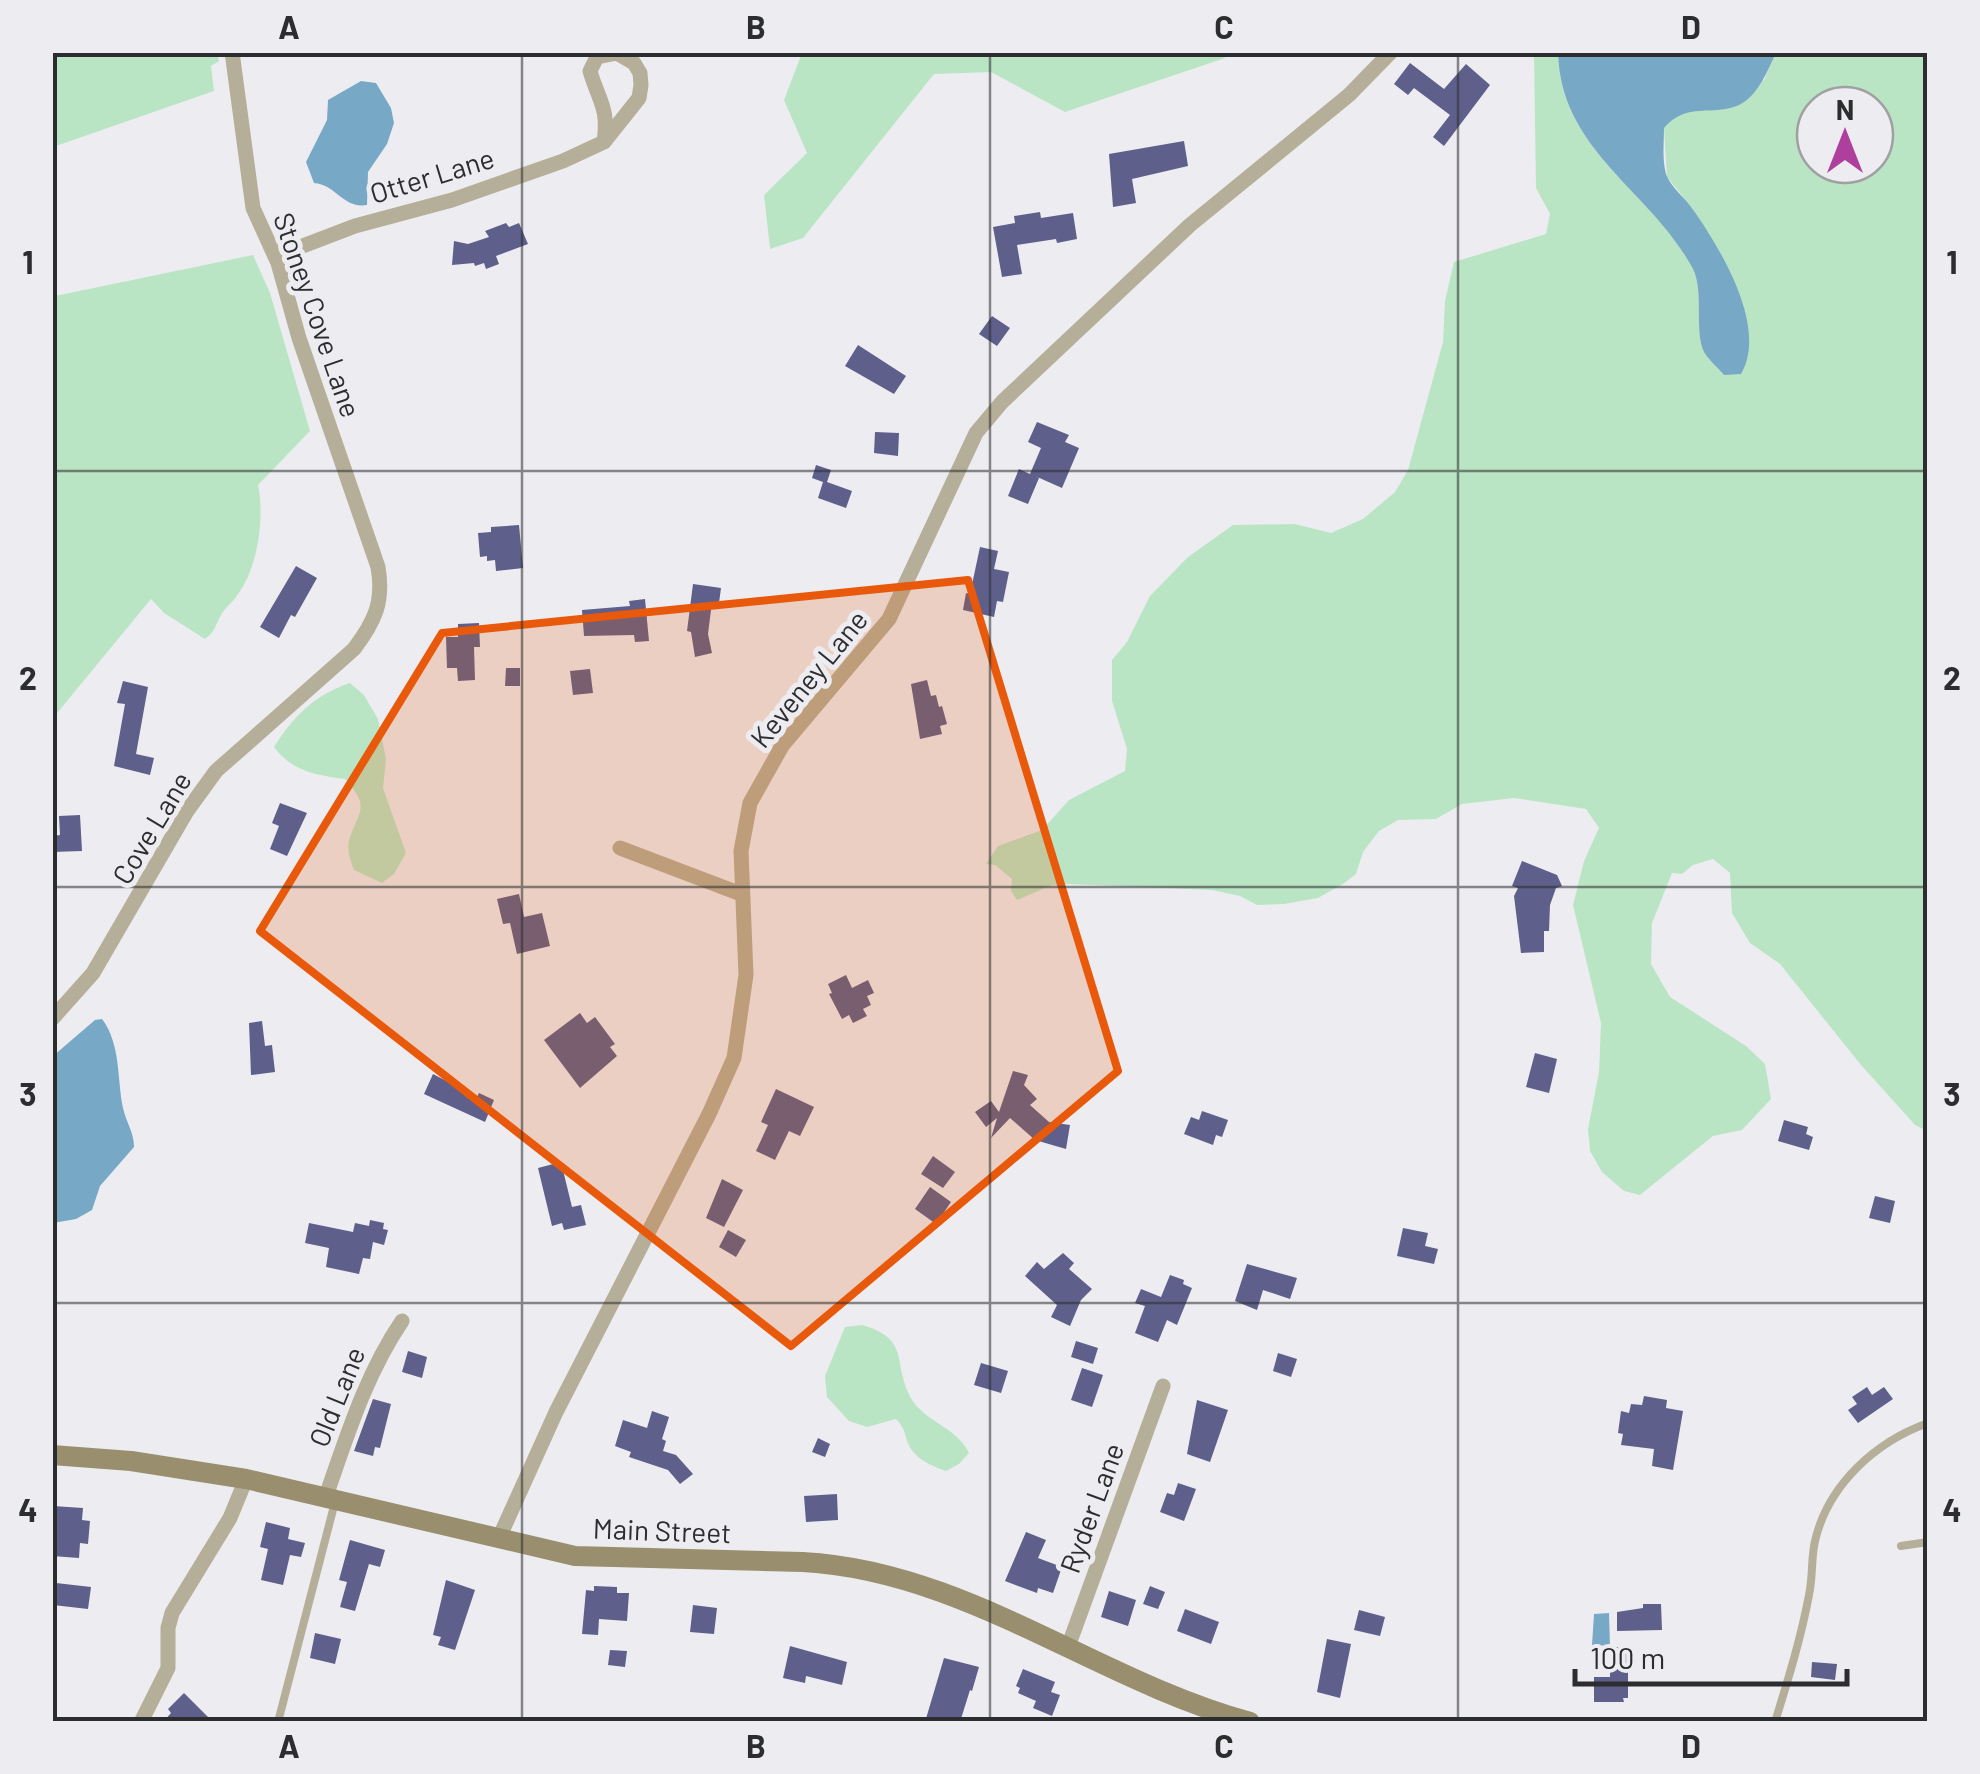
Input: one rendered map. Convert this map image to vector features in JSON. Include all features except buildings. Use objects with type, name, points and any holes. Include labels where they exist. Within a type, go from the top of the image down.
[{"type":"main road","name":"Main Street","points":[[52,1455],[131,1461],[246,1480],[575,1556],[838,1564],[914,1582],[982,1607],[1211,1716],[1250,1722]]},
{"type":"street","name":"Stoney Cove Lane","points":[[232,52],[252,208],[278,263],[382,588]]},
{"type":"street","name":"Keveney Lane","points":[[499,1538],[556,1412],[734,1058],[746,975],[741,894],[744,824],[766,772],[805,717],[889,619],[976,433],[1002,402],[1142,269],[1235,186],[1349,95],[1391,52]]},
{"type":"street","name":"Otter Lane","points":[[278,263],[300,247],[343,230],[452,200],[563,161],[604,142],[639,98],[642,85],[634,63],[616,53],[597,57],[590,72],[604,101],[604,142]]},
{"type":"street","name":"Cove Lane","points":[[52,1018],[94,973],[200,792],[237,750],[354,649],[372,625],[382,588]]},
{"type":"street","points":[[620,848],[741,894]]},
{"type":"street","name":"Old Lane","points":[[331,1497],[372,1376],[402,1321]]},
{"type":"street","name":"Ryder Lane","points":[[1068,1647],[1164,1386]]},
{"type":"street","points":[[141,1722],[168,1668],[172,1613],[230,1518],[246,1480]]},
{"type":"lane","points":[[1775,1722],[1800,1639],[1814,1543],[1824,1512],[1854,1470],[1885,1444],[1928,1423]]},
{"type":"lane","points":[[278,1722],[331,1497]]},
{"type":"lane","points":[[1901,1546],[1928,1542]]},
{"type":"highlighted area","points":[[968,580],[1118,1071],[791,1346],[260,931],[442,633]]},
{"type":"green space","points":[[802,52],[1233,53],[1065,112],[991,72],[934,74],[803,238],[770,249],[764,195],[807,153],[784,100]]},
{"type":"green space","points":[[52,53],[217,53],[219,61],[211,66],[214,91],[53,147]]},
{"type":"green space","points":[[1534,53],[1558,53],[1563,88],[1591,144],[1676,241],[1693,269],[1702,344],[1724,375],[1693,209],[1667,177],[1664,128],[1676,115],[1764,80],[1776,53],[1927,53],[1927,1131],[1915,1125],[1861,1065],[1780,964],[1750,943],[1732,913],[1730,873],[1713,859],[1693,865],[1682,874],[1672,873],[1652,923],[1651,964],[1670,997],[1746,1046],[1765,1064],[1771,1099],[1742,1130],[1713,1136],[1640,1195],[1624,1191],[1602,1172],[1590,1151],[1588,1129],[1599,1072],[1601,1023],[1573,905],[1584,861],[1599,828],[1586,809],[1514,798],[1462,804],[1436,819],[1398,820],[1379,831],[1363,852],[1356,874],[1343,884],[1318,898],[1284,904],[1257,905],[1240,896],[1212,890],[1068,884],[1052,885],[1017,900],[1011,891],[1012,879],[995,865],[986,864],[998,846],[1042,830],[1069,800],[1125,771],[1127,749],[1112,701],[1112,660],[1127,642],[1150,596],[1188,557],[1233,525],[1295,524],[1331,533],[1363,519],[1395,492],[1408,470],[1443,342],[1445,301],[1454,262],[1546,234],[1550,214],[1536,188]]},
{"type":"green space","points":[[253,255],[270,293],[310,431],[258,485],[260,526],[251,570],[205,639],[164,613],[151,599],[53,718],[53,288],[55,296]]},
{"type":"green space","points":[[350,683],[364,695],[378,719],[386,759],[383,788],[406,853],[394,874],[382,883],[354,870],[351,862],[349,841],[361,807],[353,788],[345,779],[297,767],[274,747],[306,708]]},
{"type":"green space","points":[[862,1325],[877,1330],[893,1343],[913,1402],[956,1436],[969,1453],[959,1464],[946,1471],[929,1464],[914,1452],[896,1419],[867,1427],[849,1421],[827,1397],[825,1376],[845,1327]]},
{"type":"water","points":[[1558,53],[1776,53],[1762,82],[1746,101],[1729,108],[1691,112],[1664,128],[1668,179],[1717,247],[1738,290],[1749,335],[1748,355],[1741,374],[1724,375],[1704,352],[1693,269],[1655,216],[1591,144],[1574,117],[1563,87]]},
{"type":"water","points":[[361,81],[376,83],[391,108],[394,123],[387,144],[368,172],[367,205],[352,204],[314,183],[306,162],[327,120],[328,100]]},
{"type":"water","points":[[102,1019],[115,1050],[123,1108],[134,1147],[100,1186],[92,1210],[76,1219],[53,1223],[53,1056],[95,1020]]},
{"type":"water","points":[[1609,1613],[1610,1646],[1592,1645],[1594,1614]]}]
